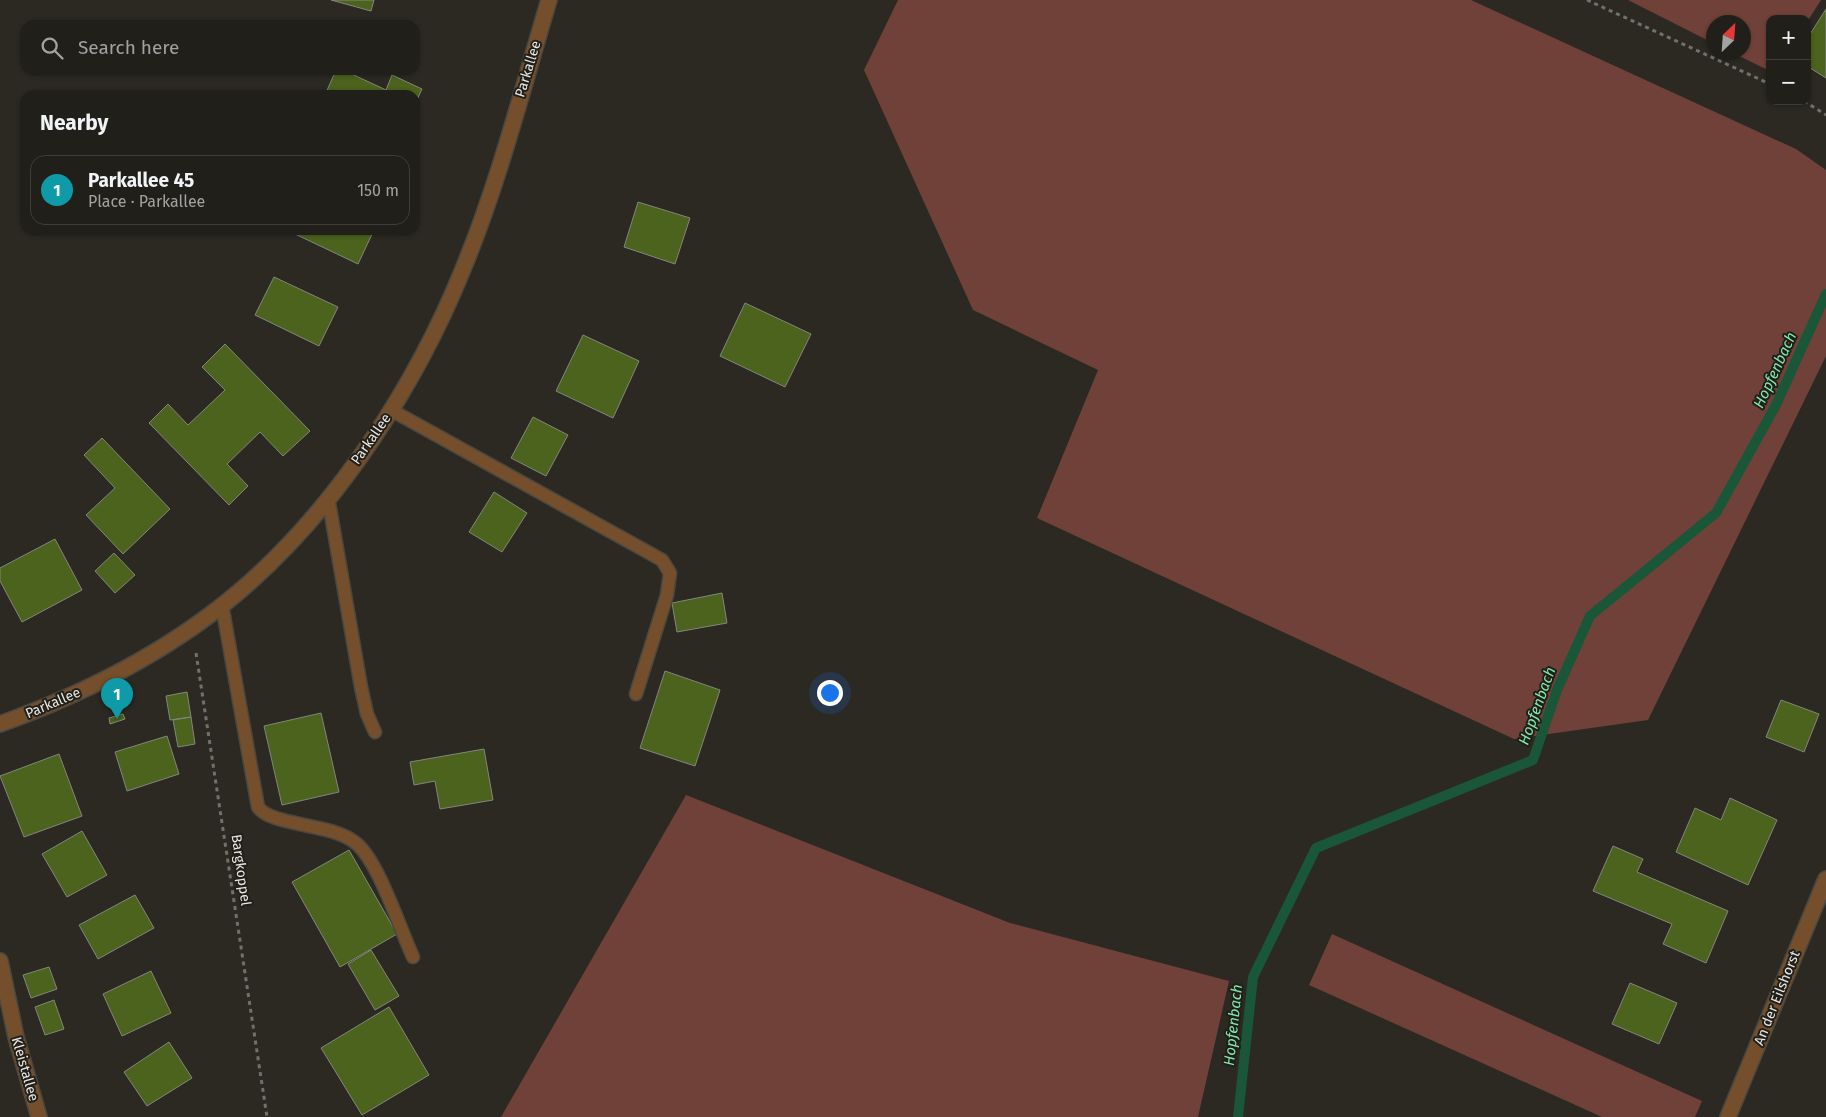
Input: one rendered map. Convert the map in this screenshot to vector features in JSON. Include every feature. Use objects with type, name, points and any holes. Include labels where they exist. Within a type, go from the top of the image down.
[{"type":"street","name":"Parkallee","points":[[0,724],[56,703],[92,686],[142,659],[192,627],[258,575],[328,498],[391,410],[438,326],[474,241],[549,0]]},
{"type":"street","name":"An der Eilshorst","points":[[1728,1117],[1826,879]]},
{"type":"street","name":"Kleistallee","points":[[0,961],[16,1037],[39,1117]]},
{"type":"lane","points":[[391,410],[662,560],[670,573],[667,595],[636,694]]},
{"type":"lane","points":[[328,498],[361,687],[367,714],[375,732]]},
{"type":"lane","points":[[222,605],[258,806],[268,816],[325,829],[356,842],[372,863],[413,957]]},
{"type":"path","points":[[1587,0],[1766,82]]},
{"type":"path","points":[[1810,105],[1826,115]]},
{"type":"path","name":"Bargkoppel","points":[[192,627],[204,693],[267,1117]]},
{"type":"shaded area","points":[[898,0],[1471,0],[1796,149],[1826,170],[1826,356],[1648,720],[1514,739],[1037,518],[1098,370],[973,310],[864,70]]},
{"type":"shaded area","points":[[1628,0],[1821,0],[1811,16],[1766,15],[1766,69],[1747,60],[1751,60],[1751,15],[1706,15],[1706,39]]},
{"type":"shaded area","points":[[686,795],[1010,923],[1229,981],[1198,1117],[501,1117]]},
{"type":"shaded area","points":[[1332,934],[1702,1101],[1695,1117],[1602,1117],[1309,985]]},
{"type":"building","points":[[331,0],[374,0],[371,11]]},
{"type":"building","points":[[1826,9],[1826,78],[1811,69],[1811,33]]},
{"type":"building","points":[[334,75],[354,75],[386,90],[327,90]]},
{"type":"building","points":[[392,75],[422,89],[420,93],[420,90],[386,90]]},
{"type":"building","points":[[638,202],[690,218],[675,264],[624,247]]},
{"type":"building","points":[[297,235],[372,235],[358,264]]},
{"type":"building","points":[[274,277],[338,307],[319,346],[255,315]]},
{"type":"building","points":[[745,303],[811,334],[785,387],[720,356]]},
{"type":"building","points":[[583,335],[639,361],[613,418],[556,391]]},
{"type":"building","points":[[225,344],[310,431],[283,456],[260,432],[227,464],[248,486],[229,505],[149,423],[168,404],[188,425],[225,390],[202,367]]},
{"type":"building","points":[[533,417],[568,435],[546,476],[511,458]]},
{"type":"building","points":[[102,438],[170,509],[123,554],[86,515],[115,488],[84,455]]},
{"type":"building","points":[[494,492],[527,513],[502,552],[469,532]]},
{"type":"building","points":[[55,539],[82,590],[22,622],[0,581],[0,568]]},
{"type":"building","points":[[114,553],[135,575],[115,593],[95,571]]},
{"type":"building","points":[[722,593],[727,623],[677,632],[672,603]]},
{"type":"building","points":[[665,671],[720,690],[695,766],[640,748]]},
{"type":"building","points":[[187,692],[191,717],[170,720],[166,696]]},
{"type":"building","points":[[1781,700],[1819,714],[1804,752],[1766,737]]},
{"type":"building","points":[[321,713],[339,792],[282,805],[264,726]]},
{"type":"building","points":[[123,714],[125,719],[110,724],[109,718]]},
{"type":"building","points":[[191,717],[195,744],[178,747],[173,720]]},
{"type":"building","points":[[167,736],[179,774],[127,791],[115,752]]},
{"type":"building","points":[[484,749],[493,800],[440,809],[435,781],[414,785],[410,762]]},
{"type":"building","points":[[59,754],[82,816],[24,837],[0,776]]},
{"type":"building","points":[[1730,798],[1777,820],[1748,885],[1676,852],[1695,808],[1721,820]]},
{"type":"building","points":[[82,831],[107,875],[67,897],[42,854]]},
{"type":"building","points":[[1613,846],[1643,859],[1637,872],[1728,911],[1706,963],[1663,944],[1672,924],[1593,891]]},
{"type":"building","points":[[349,850],[397,934],[340,967],[292,882]]},
{"type":"building","points":[[135,895],[154,928],[98,959],[79,925]]},
{"type":"building","points":[[371,950],[399,996],[375,1010],[348,964]]},
{"type":"building","points":[[49,967],[57,989],[31,998],[23,975]]},
{"type":"building","points":[[151,971],[171,1013],[122,1036],[103,994]]},
{"type":"building","points":[[1630,983],[1677,1003],[1659,1044],[1612,1024]]},
{"type":"building","points":[[54,1000],[64,1029],[45,1035],[35,1007]]},
{"type":"building","points":[[389,1007],[429,1075],[362,1115],[321,1048]]},
{"type":"building","points":[[169,1042],[192,1078],[147,1106],[124,1072]]},
{"type":"waterway","name":"Hopfenbach","points":[[1238,1117],[1253,977],[1316,848],[1533,760],[1557,690],[1590,616],[1716,513],[1776,405],[1826,294]]},
{"type":"place","name":"Parkallee 45","points":[[117,719]]}]
